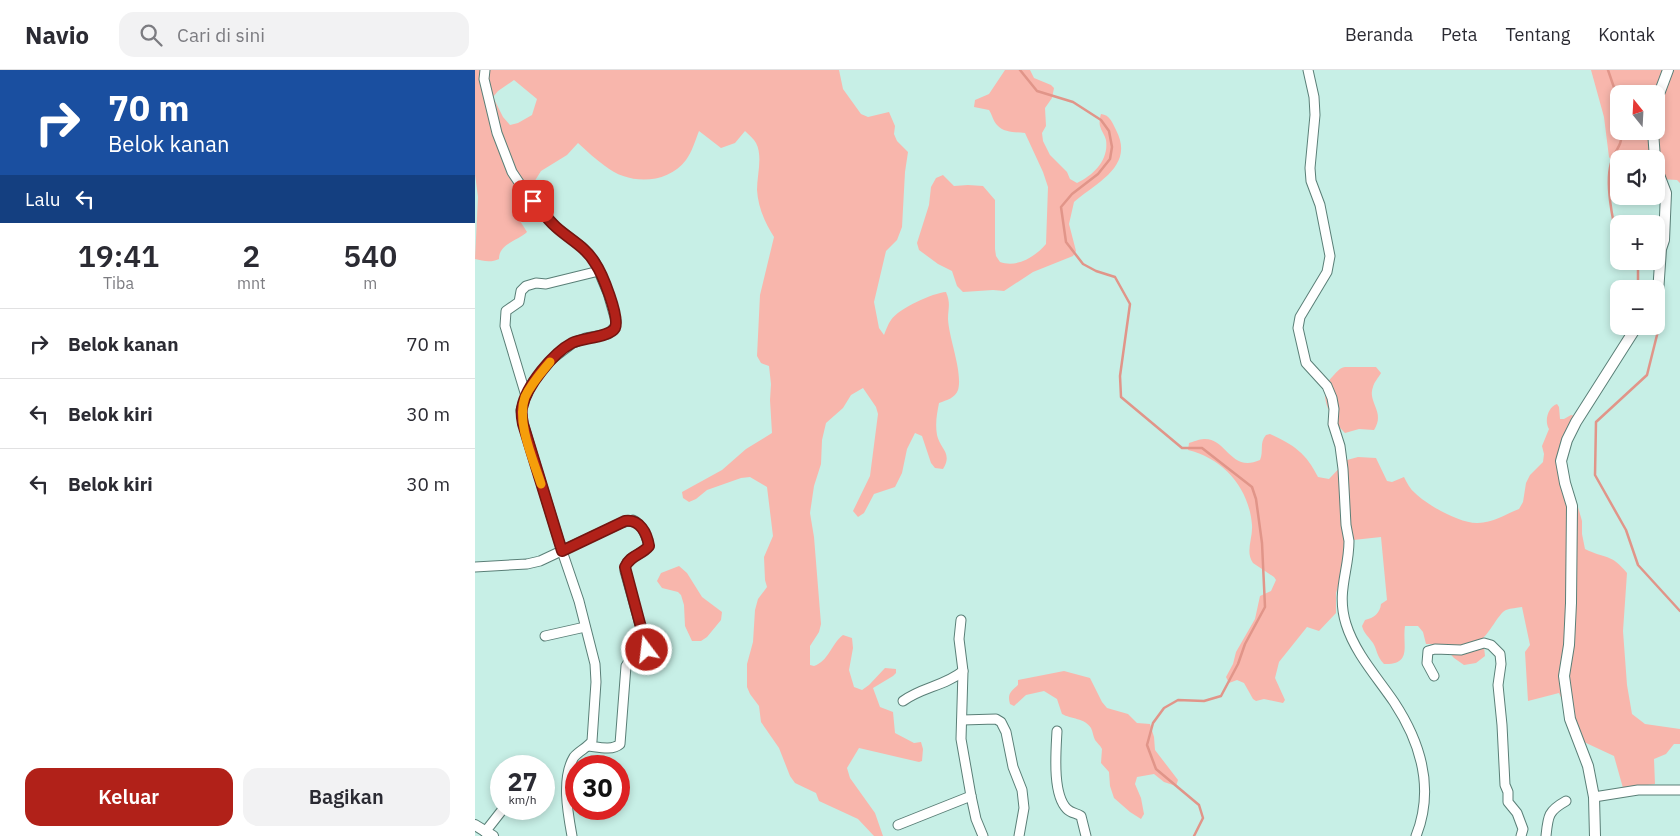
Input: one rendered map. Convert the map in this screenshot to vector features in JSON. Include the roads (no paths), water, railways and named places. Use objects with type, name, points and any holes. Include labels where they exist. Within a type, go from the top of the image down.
[{"type":"street","points":[[485,70],[484,79],[497,133],[512,172],[523,190],[555,226],[582,248],[595,262],[616,321],[615,327],[608,334],[586,338],[563,348],[533,382],[521,410],[523,424],[579,601],[595,664],[596,682],[592,738],[588,746],[575,757],[569,773],[567,794],[572,836]]},
{"type":"street","points":[[1308,70],[1315,97],[1310,175],[1312,187],[1320,205],[1331,256],[1327,272],[1300,318],[1299,334],[1306,364],[1327,386],[1332,398],[1334,409],[1333,424],[1341,450],[1349,550],[1341,594],[1344,618],[1350,636],[1372,673],[1394,702],[1410,731],[1420,754],[1426,778],[1425,807],[1416,836]]},
{"type":"street","points":[[1662,85],[1668,70]]},
{"type":"street","points":[[1659,280],[1661,249],[1664,240],[1665,190]]},
{"type":"street","points":[[526,396],[505,326],[506,311],[519,302],[521,291],[526,286],[561,281],[599,271]]},
{"type":"street","points":[[1595,836],[1594,796],[1588,766],[1570,719],[1564,676],[1569,645],[1571,603],[1572,506],[1563,477],[1561,461],[1567,440],[1576,422],[1631,335]]},
{"type":"street","points":[[475,567],[527,564],[549,558],[621,523],[630,520],[637,522],[648,540],[648,544],[646,550],[633,556],[625,567],[647,650],[631,658],[626,666],[621,742],[615,748],[588,746]]},
{"type":"street","points":[[961,620],[959,645],[963,671],[961,739],[976,819],[983,836]]},
{"type":"street","points":[[545,636],[585,626]]},
{"type":"street","points":[[1434,676],[1427,663],[1428,651],[1435,649],[1461,650],[1484,644],[1491,646],[1500,654],[1498,685],[1505,785],[1508,792],[1508,802],[1517,813],[1523,829],[1521,836]]},
{"type":"street","points":[[903,701],[913,693],[946,682],[963,671]]},
{"type":"street","points":[[962,720],[996,719],[1003,726],[1024,800],[1019,836]]},
{"type":"street","points":[[1057,731],[1056,771],[1061,799],[1067,809],[1081,816],[1086,836]]},
{"type":"street","points":[[1594,796],[1638,790],[1680,790]]},
{"type":"street","points":[[898,825],[971,796]]},
{"type":"street","points":[[1546,836],[1549,813],[1566,801]]},
{"type":"street","points":[[475,825],[489,834],[497,820]]},
{"type":"waterway","points":[[1020,70],[1037,91],[1073,102],[1101,120],[1109,131],[1112,147],[1110,159],[1098,174],[1072,194],[1061,207],[1066,242],[1083,264],[1096,271],[1115,277],[1130,304],[1120,376],[1121,397],[1182,448],[1202,448],[1252,487],[1256,499],[1262,543],[1265,607],[1245,644],[1238,664],[1221,696],[1204,701],[1178,700],[1164,708],[1153,723],[1147,745],[1156,769],[1199,805],[1203,818],[1194,836]]},
{"type":"waterway","points":[[1608,70],[1613,85]]},
{"type":"waterway","points":[[1612,215],[1609,190],[1610,169],[1621,140]]},
{"type":"waterway","points":[[1638,270],[1638,280]]},
{"type":"waterway","points":[[1657,335],[1647,375],[1596,422],[1595,475],[1626,530],[1638,565],[1680,611]]}]
